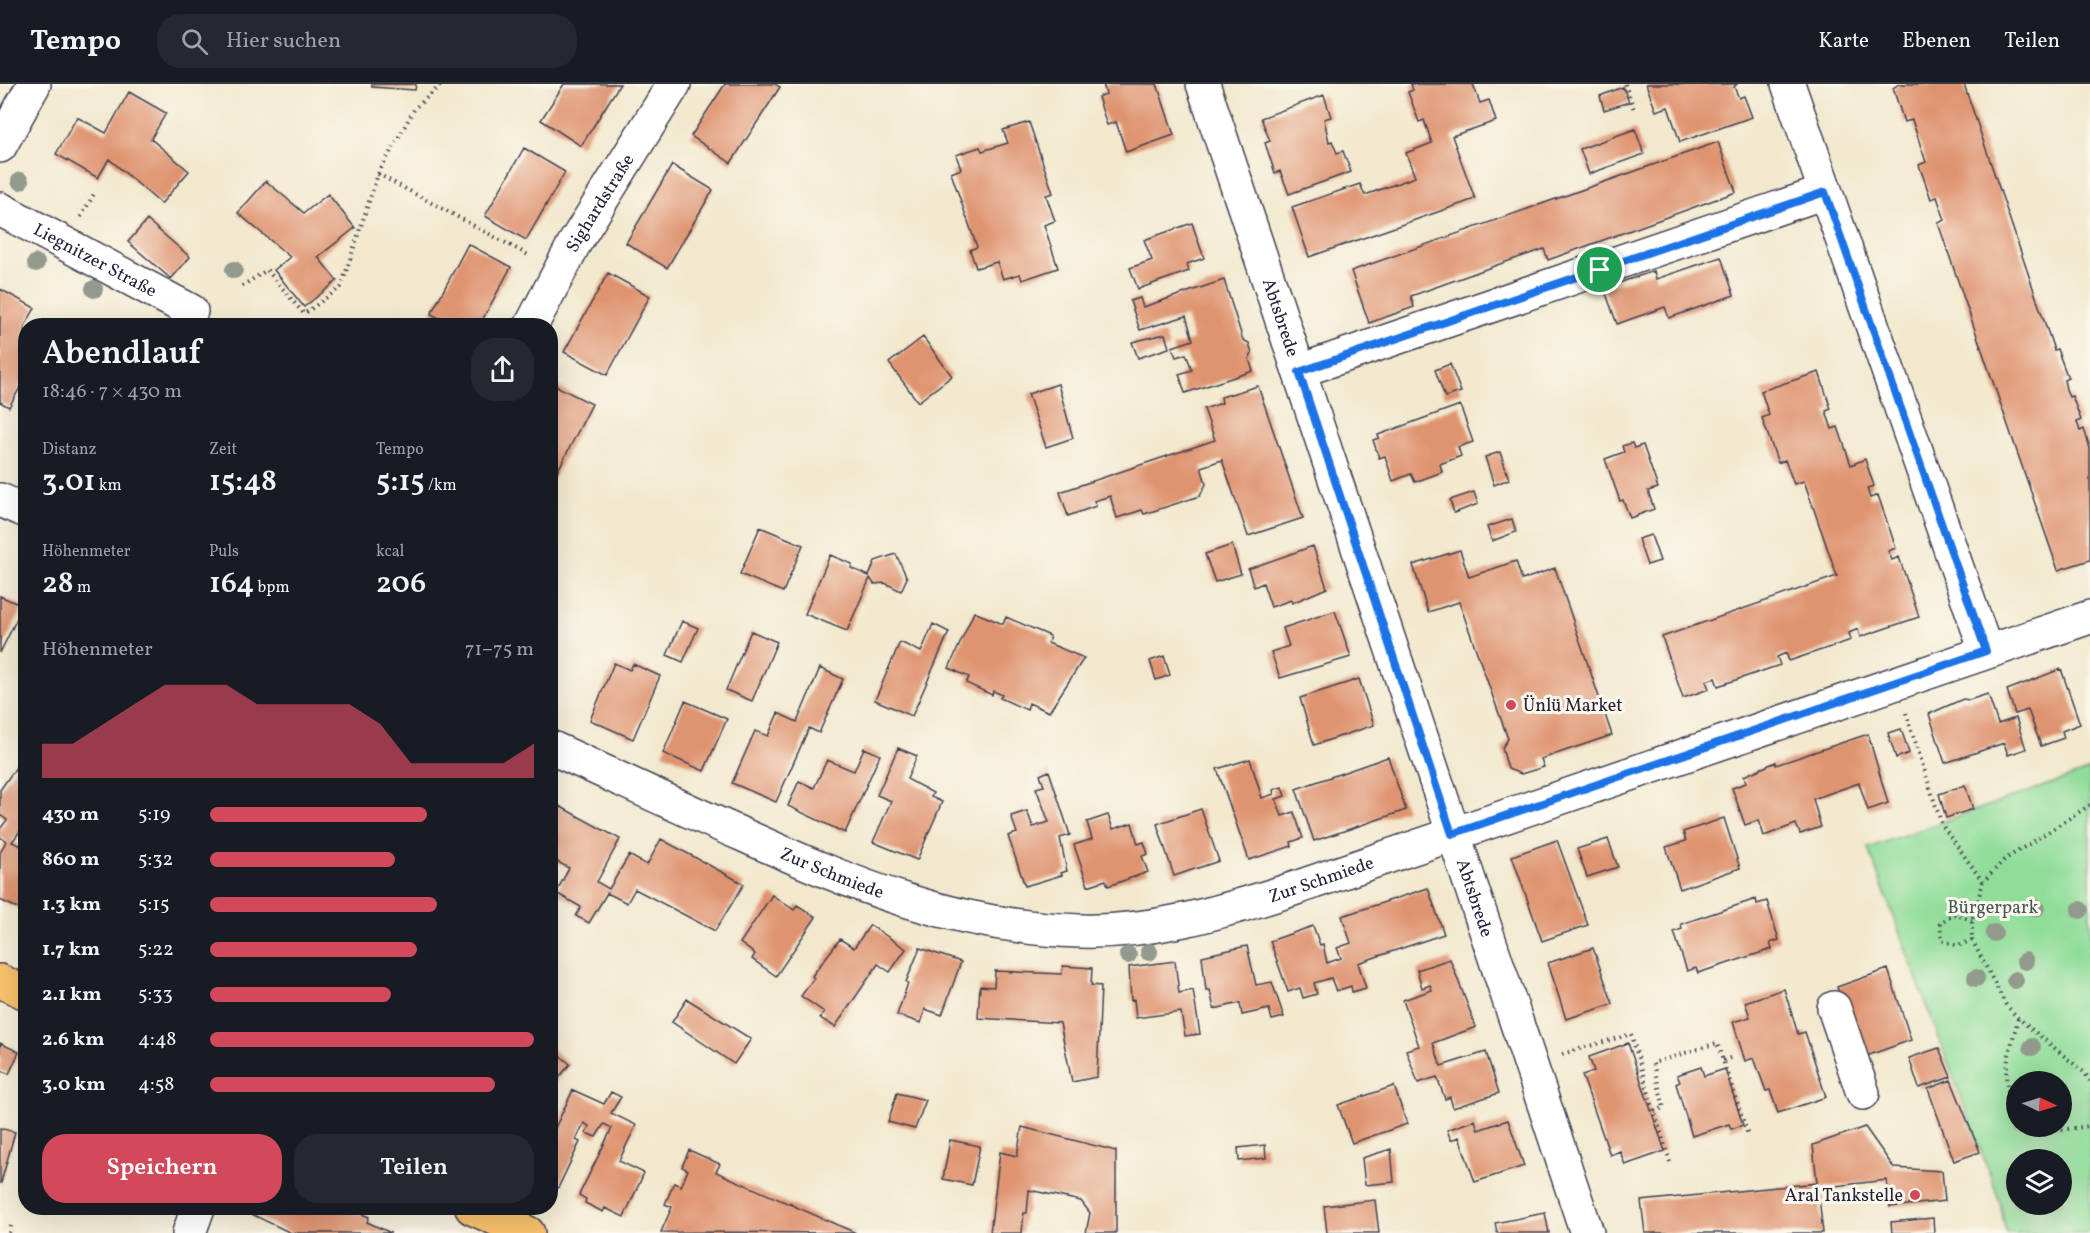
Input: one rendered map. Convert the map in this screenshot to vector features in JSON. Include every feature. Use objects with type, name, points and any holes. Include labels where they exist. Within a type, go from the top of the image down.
[{"type":"main road","points":[[0,981],[18,989]]},
{"type":"main road","points":[[488,1215],[528,1233]]},
{"type":"street","points":[[0,146],[34,84]]},
{"type":"street","name":"Sighardstraße","points":[[535,318],[574,244],[674,84]]},
{"type":"street","name":"Abtsbrede","points":[[1203,84],[1587,1233]]},
{"type":"street","points":[[1788,84],[1986,651]]},
{"type":"street","points":[[1299,372],[1825,192]]},
{"type":"street","name":"Liegnitzer Straße","points":[[0,209],[191,310]]},
{"type":"street","points":[[0,500],[18,508]]},
{"type":"street","name":"Zur Schmiede","points":[[558,751],[870,890],[938,912],[1021,926],[1081,931],[1182,921],[1247,904],[2090,616]]},
{"type":"street","points":[[1834,1008],[1863,1093]]},
{"type":"street","points":[[189,1233],[195,1215]]},
{"type":"path","points":[[242,286],[267,270],[304,314],[341,287],[378,174],[415,108],[442,84]]},
{"type":"path","points":[[1625,84],[1635,112]]},
{"type":"path","points":[[378,174],[560,272]]},
{"type":"path","points":[[1896,681],[1942,825],[1983,882]]},
{"type":"path","points":[[2090,805],[2004,860],[1983,882],[1972,920],[1972,940],[1989,977],[2006,1005],[2018,1018],[2085,1073],[2090,1081]]},
{"type":"path","points":[[1972,920],[1953,914],[1940,923],[1942,940],[1958,946],[1972,940]]},
{"type":"path","points":[[2007,1071],[2018,1018]]},
{"type":"path","points":[[1531,1064],[1630,1034],[1670,1162]]},
{"type":"path","points":[[1654,1111],[1665,1108],[1653,1063],[1717,1042],[1748,1135]]},
{"type":"path","points":[[1723,1060],[1733,1057]]},
{"type":"path","points":[[2072,1128],[2090,1126]]},
{"type":"path","points":[[9,1233],[11,1226]]},
{"type":"green space","name":"Bürgerpark","points":[[2090,770],[2090,1233],[2006,1233],[2000,1202],[1868,848]]},
{"type":"building","points":[[372,84],[416,84],[415,90],[372,87]]},
{"type":"building","points":[[564,84],[620,84],[581,146],[541,120]]},
{"type":"building","points":[[725,84],[775,84],[780,87],[731,163],[691,136]]},
{"type":"building","points":[[1103,84],[1157,84],[1174,135],[1126,152],[1116,122],[1107,125],[1098,97],[1106,94]]},
{"type":"building","points":[[1411,84],[1473,84],[1480,103],[1489,100],[1496,121],[1452,136],[1475,199],[1309,257],[1292,207],[1360,184],[1365,195],[1415,177],[1406,153],[1432,143],[1424,120],[1419,122],[1408,92],[1413,90]]},
{"type":"building","points":[[1646,84],[1737,84],[1734,87],[1739,98],[1744,96],[1752,117],[1680,142],[1668,107],[1656,111]]},
{"type":"building","points":[[1899,84],[1964,84],[2054,350],[2057,349],[2068,378],[2064,380],[2066,389],[2069,397],[2072,396],[2081,420],[2077,422],[2080,431],[2084,429],[2090,448],[2090,560],[2058,570],[1938,223],[1945,220],[1937,197],[1931,199],[1919,165],[1926,162],[1912,120],[1904,122],[1893,88]]},
{"type":"building","points":[[1623,87],[1629,102],[1604,110],[1600,96]]},
{"type":"building","points":[[129,92],[166,113],[151,139],[189,171],[161,204],[109,159],[98,178],[56,154],[77,117],[106,133]]},
{"type":"building","points":[[1324,95],[1331,117],[1324,119],[1329,142],[1332,141],[1337,153],[1343,151],[1351,172],[1289,194],[1280,171],[1275,173],[1265,143],[1270,141],[1261,118]]},
{"type":"building","points":[[1029,122],[1053,193],[1046,195],[1055,221],[1044,225],[1058,268],[1022,280],[1020,274],[1003,279],[997,262],[976,268],[970,250],[977,247],[951,173],[961,169],[956,155],[980,147],[982,151],[1008,143],[1003,130]]},
{"type":"building","points":[[1635,129],[1644,154],[1589,174],[1580,149]]},
{"type":"building","points":[[1718,142],[1736,192],[1548,260],[1544,249],[1497,265],[1411,296],[1414,307],[1369,323],[1351,271]]},
{"type":"building","points":[[524,148],[565,172],[526,240],[485,216]]},
{"type":"building","points":[[672,165],[713,190],[667,268],[626,243]]},
{"type":"building","points":[[266,181],[304,213],[328,194],[355,228],[318,257],[337,281],[304,307],[274,270],[290,257],[238,213]]},
{"type":"building","points":[[147,220],[190,257],[171,279],[128,242]]},
{"type":"building","points":[[1192,223],[1204,258],[1187,264],[1189,271],[1138,289],[1130,268],[1152,260],[1144,240]]},
{"type":"building","points":[[468,244],[511,267],[483,318],[439,318],[431,314]]},
{"type":"building","points":[[1721,257],[1734,295],[1669,318],[1665,307],[1617,324],[1604,288],[1654,271],[1656,279]]},
{"type":"building","points":[[608,273],[650,296],[607,375],[564,352]]},
{"type":"building","points":[[1224,280],[1243,340],[1249,343],[1252,353],[1249,359],[1253,371],[1185,393],[1179,374],[1192,370],[1186,354],[1176,357],[1172,347],[1193,340],[1186,316],[1140,330],[1130,301],[1140,298],[1143,307]]},
{"type":"building","points":[[0,289],[35,308],[29,318],[18,318],[18,391],[9,407],[0,402]]},
{"type":"building","points":[[1165,334],[1169,348],[1138,358],[1132,342]]},
{"type":"building","points":[[923,337],[952,376],[918,402],[889,363]]},
{"type":"building","points":[[1450,364],[1461,392],[1445,397],[1435,370]]},
{"type":"building","points":[[1819,372],[1831,409],[1826,411],[1832,429],[1838,427],[1851,465],[1865,459],[1874,486],[1867,488],[1870,498],[1878,495],[1896,548],[1888,551],[1892,560],[1899,557],[1919,617],[1860,637],[1858,629],[1849,633],[1851,640],[1789,661],[1786,653],[1777,657],[1780,665],[1718,686],[1715,678],[1706,681],[1709,689],[1683,698],[1662,637],[1837,576],[1804,481],[1794,484],[1785,460],[1778,463],[1762,418],[1769,415],[1761,391]]},
{"type":"building","points":[[1058,384],[1073,438],[1046,447],[1028,394]]},
{"type":"building","points":[[1258,386],[1303,518],[1248,536],[1222,460],[1201,467],[1206,484],[1200,496],[1144,514],[1142,510],[1117,518],[1110,496],[1094,501],[1096,506],[1068,516],[1060,492],[1215,440],[1204,409],[1222,403],[1221,397]]},
{"type":"building","points":[[558,387],[592,404],[558,470]]},
{"type":"building","points":[[1460,405],[1473,442],[1458,447],[1461,456],[1440,464],[1442,472],[1415,482],[1411,474],[1393,481],[1385,456],[1379,458],[1373,440],[1379,438],[1378,435]]},
{"type":"building","points":[[1632,443],[1634,448],[1643,445],[1658,488],[1648,491],[1654,509],[1630,518],[1623,500],[1620,501],[1605,459],[1624,452],[1622,446]]},
{"type":"building","points":[[1500,452],[1509,479],[1494,485],[1485,457]]},
{"type":"building","points":[[1474,492],[1478,504],[1454,513],[1450,500]]},
{"type":"building","points":[[1512,519],[1516,532],[1492,541],[1487,527]]},
{"type":"building","points":[[760,527],[803,545],[783,592],[740,574]]},
{"type":"building","points":[[1651,535],[1660,561],[1647,565],[1638,539]]},
{"type":"building","points":[[1232,545],[1241,574],[1215,582],[1205,554]]},
{"type":"building","points":[[1313,546],[1327,588],[1292,603],[1291,600],[1271,607],[1263,583],[1254,587],[1248,569]]},
{"type":"building","points":[[1460,550],[1469,577],[1516,561],[1522,580],[1555,568],[1612,735],[1541,759],[1544,767],[1521,774],[1508,769],[1502,748],[1508,739],[1459,602],[1428,612],[1413,565]]},
{"type":"building","points":[[896,554],[907,578],[901,591],[885,583],[874,584],[870,578],[847,631],[805,614],[830,555],[852,564],[851,568],[869,576],[875,561]]},
{"type":"building","points":[[0,596],[18,604],[18,616],[0,653]]},
{"type":"building","points":[[1335,611],[1351,657],[1280,678],[1271,652],[1289,646],[1283,628]]},
{"type":"building","points":[[974,612],[1003,624],[1006,617],[1050,636],[1048,643],[1084,658],[1049,712],[1029,703],[1027,710],[1000,698],[1002,695],[998,693],[993,691],[992,695],[966,683],[969,677],[949,668]]},
{"type":"building","points":[[682,621],[698,628],[683,662],[667,655]]},
{"type":"building","points":[[933,624],[949,632],[912,716],[875,700],[900,642],[921,652]]},
{"type":"building","points":[[751,631],[777,642],[752,701],[726,690]]},
{"type":"building","points":[[1164,656],[1170,675],[1156,680],[1150,661]]},
{"type":"building","points":[[614,663],[630,670],[633,664],[660,676],[633,739],[590,720]]},
{"type":"building","points":[[820,668],[843,679],[819,733],[809,728],[776,802],[732,783],[755,731],[768,736],[778,713],[797,722]]},
{"type":"building","points":[[2061,669],[2080,724],[2062,731],[2064,738],[2041,746],[2028,710],[2015,714],[2007,690]]},
{"type":"building","points":[[1359,679],[1374,725],[1314,745],[1300,698]]},
{"type":"building","points":[[1988,694],[1998,724],[2016,718],[2026,749],[2008,755],[2004,743],[1945,763],[1929,714],[1963,699],[1969,700]]},
{"type":"building","points":[[685,701],[727,719],[704,771],[663,753]]},
{"type":"building","points":[[1901,729],[1909,753],[1896,758],[1888,733]]},
{"type":"building","points":[[1868,734],[1888,803],[1868,810],[1859,783],[1813,799],[1821,827],[1800,834],[1796,824],[1764,836],[1759,820],[1745,825],[1732,788],[1746,783],[1744,776],[1776,762],[1776,765]]},
{"type":"building","points":[[864,748],[880,755],[845,833],[788,806],[799,781],[814,788],[827,760],[854,771]]},
{"type":"building","points":[[898,748],[917,756],[907,779],[933,793],[931,797],[942,802],[917,860],[873,842],[891,801],[877,795]]},
{"type":"building","points":[[1388,757],[1406,810],[1314,841],[1296,789]]},
{"type":"building","points":[[1250,759],[1262,798],[1274,794],[1273,790],[1282,787],[1285,796],[1276,799],[1282,816],[1294,812],[1303,838],[1291,842],[1292,846],[1249,860],[1217,769]]},
{"type":"building","points":[[18,764],[18,834],[12,842],[18,845],[18,908],[0,900],[0,853],[6,841],[0,837],[0,829],[7,820],[0,815],[0,790]]},
{"type":"building","points":[[1049,771],[1070,835],[1060,838],[1067,871],[1061,873],[1062,875],[1025,886],[1008,836],[1017,833],[1011,816],[1027,811],[1033,827],[1049,822],[1036,788],[1044,786],[1040,775]]},
{"type":"building","points":[[1965,785],[1973,809],[1946,818],[1939,794]]},
{"type":"building","points":[[558,805],[620,839],[597,882],[609,889],[629,855],[647,865],[661,839],[744,884],[715,931],[635,889],[627,903],[607,893],[589,923],[576,916],[581,907],[558,894],[558,889],[569,868],[558,862]]},
{"type":"building","points":[[1201,809],[1219,861],[1174,876],[1157,824]]},
{"type":"building","points":[[1108,815],[1113,829],[1132,823],[1138,844],[1144,842],[1148,854],[1142,856],[1148,872],[1108,886],[1106,880],[1088,886],[1074,845],[1092,839],[1087,822]]},
{"type":"building","points":[[1724,818],[1740,868],[1680,889],[1666,847],[1686,841],[1683,832]]},
{"type":"building","points":[[1608,839],[1618,867],[1587,877],[1577,849]]},
{"type":"building","points":[[1557,840],[1588,925],[1542,941],[1512,856]]},
{"type":"building","points":[[1428,888],[1444,934],[1358,963],[1366,988],[1352,992],[1351,986],[1336,991],[1331,978],[1314,983],[1317,994],[1303,998],[1300,988],[1288,992],[1270,941],[1313,926],[1320,945],[1323,944],[1327,963],[1341,958],[1337,948],[1351,943],[1342,916]]},
{"type":"building","points":[[772,895],[794,910],[797,905],[816,917],[776,976],[752,959],[755,954],[740,943]]},
{"type":"building","points":[[1756,899],[1757,904],[1767,901],[1779,940],[1770,943],[1772,949],[1698,973],[1696,968],[1687,971],[1674,932],[1682,929],[1681,924]]},
{"type":"building","points":[[870,925],[906,949],[890,972],[878,964],[835,1027],[820,1018],[824,1012],[801,996],[814,978],[812,976],[840,939],[854,948]]},
{"type":"building","points":[[1247,946],[1256,985],[1272,982],[1284,1017],[1272,1020],[1269,1009],[1242,1015],[1240,1003],[1214,1009],[1210,990],[1206,990],[1202,956]]},
{"type":"building","points":[[920,948],[961,962],[942,1015],[925,1009],[921,1023],[897,1015],[908,983],[906,982]]},
{"type":"building","points":[[1593,948],[1613,1004],[1566,1019],[1548,963]]},
{"type":"building","points":[[1450,959],[1476,1027],[1433,1043],[1441,1066],[1486,1052],[1499,1093],[1453,1108],[1450,1097],[1445,1099],[1437,1077],[1418,1083],[1406,1050],[1419,1046],[1403,1000],[1432,990],[1430,985],[1422,988],[1417,970]]},
{"type":"building","points":[[1175,961],[1179,993],[1193,990],[1200,1034],[1185,1036],[1181,1012],[1136,1018],[1134,999],[1131,1000],[1129,967]]},
{"type":"building","points":[[1063,966],[1092,968],[1091,985],[1101,986],[1097,1077],[1072,1082],[1060,1023],[978,1018],[980,986],[994,987],[995,971],[1062,974]]},
{"type":"building","points":[[1888,969],[1911,1040],[1861,1058],[1837,987]]},
{"type":"building","points":[[1784,989],[1798,1034],[1805,1032],[1826,1097],[1778,1113],[1770,1090],[1766,1091],[1754,1058],[1745,1061],[1733,1022],[1750,1017],[1745,1002]]},
{"type":"building","points":[[687,999],[751,1039],[734,1064],[672,1022]]},
{"type":"building","points":[[0,1043],[18,1052],[18,1054],[9,1074],[0,1070]]},
{"type":"building","points":[[1628,1043],[1665,1151],[1625,1165],[1620,1151],[1610,1155],[1582,1075],[1594,1071],[1589,1057]]},
{"type":"building","points":[[1939,1048],[1951,1077],[1919,1088],[1909,1058]]},
{"type":"building","points":[[558,1054],[570,1064],[558,1079]]},
{"type":"building","points":[[1701,1067],[1704,1076],[1725,1069],[1743,1125],[1731,1129],[1729,1124],[1692,1136],[1676,1084],[1680,1082],[1677,1075]]},
{"type":"building","points":[[1951,1080],[1980,1152],[1954,1161],[1928,1089]]},
{"type":"building","points":[[1394,1086],[1407,1124],[1352,1143],[1338,1105]]},
{"type":"building","points":[[573,1090],[604,1104],[611,1092],[621,1097],[611,1113],[636,1125],[619,1161],[644,1173],[624,1217],[605,1208],[603,1212],[585,1203],[586,1199],[579,1195],[612,1128],[604,1124],[596,1137],[586,1133],[589,1126],[584,1123],[576,1140],[580,1142],[558,1188],[558,1122]]},
{"type":"building","points":[[897,1093],[926,1100],[915,1129],[888,1122]]},
{"type":"building","points":[[1475,1120],[1478,1130],[1508,1120],[1524,1166],[1475,1182],[1459,1137],[1451,1140],[1447,1130]]},
{"type":"building","points":[[1022,1127],[1116,1151],[1116,1233],[1086,1233],[1090,1213],[1081,1201],[1029,1190],[1022,1233],[990,1233],[1000,1152],[1017,1156]]},
{"type":"building","points":[[1865,1127],[1894,1168],[1942,1171],[1945,1201],[1890,1207],[1887,1180],[1818,1188],[1823,1233],[1645,1233],[1641,1201],[1817,1183],[1813,1145]]},
{"type":"building","points":[[0,1128],[15,1132],[1,1183],[0,1183]]},
{"type":"building","points":[[950,1140],[980,1146],[972,1185],[943,1179]]},
{"type":"building","points":[[1265,1145],[1266,1158],[1239,1161],[1238,1148]]},
{"type":"building","points":[[1391,1149],[1394,1182],[1365,1185],[1362,1158]]},
{"type":"building","points":[[689,1150],[720,1164],[716,1172],[856,1233],[661,1232],[672,1207],[665,1204],[674,1183],[681,1186],[688,1170],[682,1167]]},
{"type":"building","points":[[1375,1200],[1379,1233],[1327,1233],[1324,1206]]},
{"type":"building","points":[[1545,1213],[1549,1233],[1497,1233],[1495,1223]]},
{"type":"building","points":[[253,1215],[364,1215],[369,1217],[367,1222],[391,1233],[291,1233]]},
{"type":"building","points":[[1933,1218],[1934,1233],[1892,1233],[1891,1222]]},
{"type":"place","name":"Ünlü Market","points":[[1511,705]]},
{"type":"place","name":"Aral Tankstelle","points":[[1915,1195]]},
{"type":"route","points":[[1825,192],[1986,651],[1452,834],[1299,372],[1600,270],[1825,192]]}]
